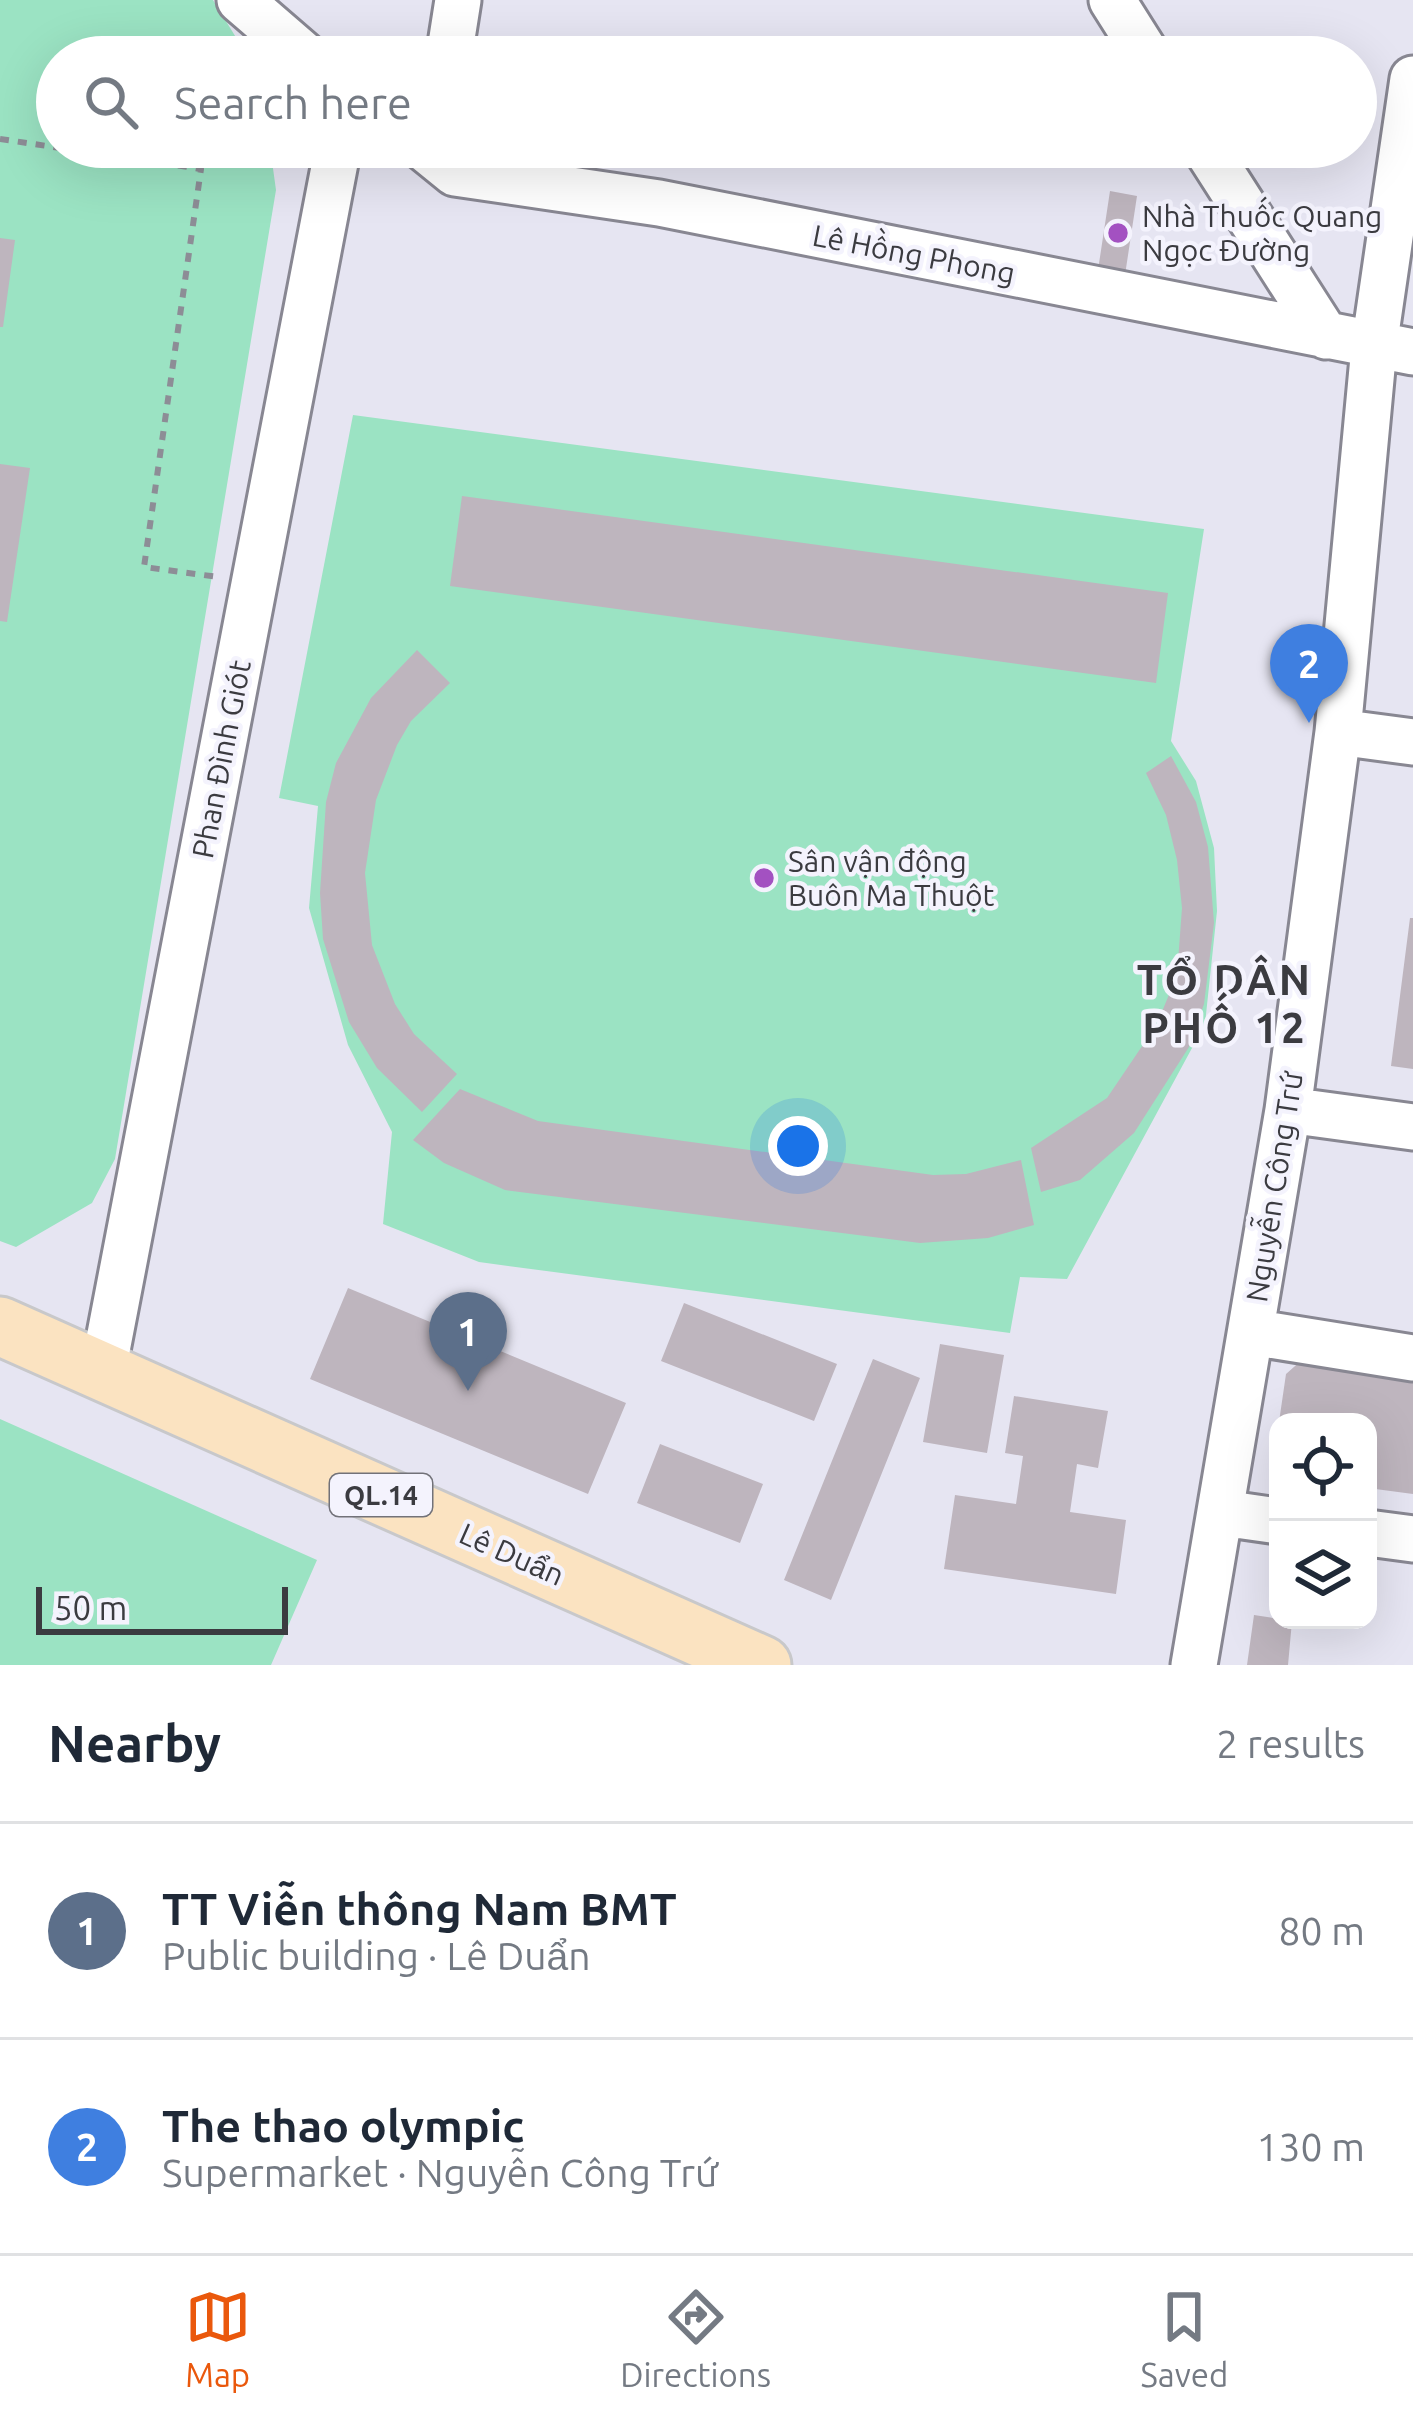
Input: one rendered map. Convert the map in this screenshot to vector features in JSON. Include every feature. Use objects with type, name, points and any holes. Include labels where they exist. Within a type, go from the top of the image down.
[{"type":"main road","name":"Lê Duẩn","points":[[0,1326],[762,1665]]},
{"type":"street","points":[[240,0],[281,36]]},
{"type":"street","points":[[282,0],[314,36]]},
{"type":"street","points":[[452,36],[458,0]]},
{"type":"street","points":[[1112,0],[1135,36]]},
{"type":"street","name":"Nguyễn Công Trứ","points":[[1194,1665],[1288,1110],[1393,350],[1413,79]]},
{"type":"street","name":"Phan Đình Giót","points":[[104,1371],[334,168]]},
{"type":"street","name":"Lê Hồng Phong","points":[[449,168],[455,173],[659,203],[1393,350]]},
{"type":"street","points":[[1218,168],[1326,336]]},
{"type":"street","points":[[1338,732],[1413,742]]},
{"type":"street","points":[[1288,1110],[1413,1127]]},
{"type":"street","points":[[1251,1332],[1413,1358]]},
{"type":"street","points":[[1222,1513],[1269,1520]]},
{"type":"street","points":[[1377,1534],[1413,1539]]},
{"type":"path","points":[[0,139],[36,144]]},
{"type":"path","points":[[194,168],[201,169],[144,567],[255,582]]},
{"type":"green space","points":[[0,0],[213,0],[235,36],[36,36],[36,168],[273,168],[276,190],[115,1159],[92,1203],[16,1247],[0,1241]]},
{"type":"green space","name":"Sân vận động Buôn Ma Thuột","points":[[353,415],[1204,529],[1171,741],[1196,781],[1214,848],[1217,911],[1205,1024],[1067,1279],[1020,1277],[1010,1333],[479,1262],[383,1224],[392,1132],[348,1045],[309,908],[318,806],[279,798]]},
{"type":"green space","points":[[0,1419],[317,1560],[271,1665],[0,1665]]},
{"type":"building","name":"Nhà Thuốc Quang Ngọc Đường","points":[[1110,191],[1137,196],[1125,275],[1098,270]]},
{"type":"building","points":[[0,238],[15,240],[3,327],[0,327]]},
{"type":"building","points":[[0,464],[30,468],[7,622],[0,621]]},
{"type":"building","points":[[462,496],[1168,593],[1156,683],[450,586]]},
{"type":"building","points":[[417,650],[450,683],[411,721],[397,745],[376,800],[365,873],[372,945],[395,1004],[414,1034],[457,1074],[422,1112],[377,1068],[349,1022],[323,939],[320,893],[326,802],[336,763],[371,698]]},
{"type":"building","points":[[1171,756],[1196,802],[1208,847],[1214,923],[1204,1004],[1189,1047],[1134,1133],[1080,1180],[1041,1192],[1031,1148],[1107,1098],[1157,1024],[1177,975],[1182,908],[1177,860],[1166,815],[1146,773]]},
{"type":"building","points":[[1413,918],[1413,1069],[1391,1066]]},
{"type":"building","points":[[460,1089],[538,1121],[933,1175],[966,1174],[1021,1160],[1034,1225],[988,1238],[920,1243],[505,1190],[444,1163],[413,1140]]},
{"type":"building","points":[[348,1288],[626,1403],[588,1494],[310,1379]]},
{"type":"building","points":[[684,1303],[837,1364],[814,1421],[661,1361]]},
{"type":"building","points":[[940,1344],[1004,1355],[987,1453],[923,1442]]},
{"type":"building","points":[[873,1359],[920,1378],[831,1600],[784,1580]]},
{"type":"building","points":[[1303,1359],[1413,1374],[1413,1494],[1377,1489],[1377,1413],[1280,1413],[1286,1374]]},
{"type":"building","points":[[1014,1396],[1108,1411],[1098,1468],[1077,1464],[1070,1512],[1126,1520],[1116,1594],[944,1569],[955,1495],[1016,1504],[1023,1456],[1005,1453]]},
{"type":"building","points":[[660,1444],[763,1484],[740,1543],[637,1503]]},
{"type":"building","points":[[1254,1615],[1269,1617],[1269,1629],[1291,1629],[1288,1665],[1247,1665]]},
{"type":"place","name":"Nhà Thuốc Quang Ngọc Đường","points":[[1118,233]]},
{"type":"place","name":"The thao olympic","points":[[1309,723]]},
{"type":"place","name":"Sân vận động Buôn Ma Thuột","points":[[764,878]]},
{"type":"place","name":"TT Viễn thông Nam BMT","points":[[468,1391]]},
{"type":"district","name":"TỔ DÂN PHỐ 12","points":[[1225,1003]]}]
